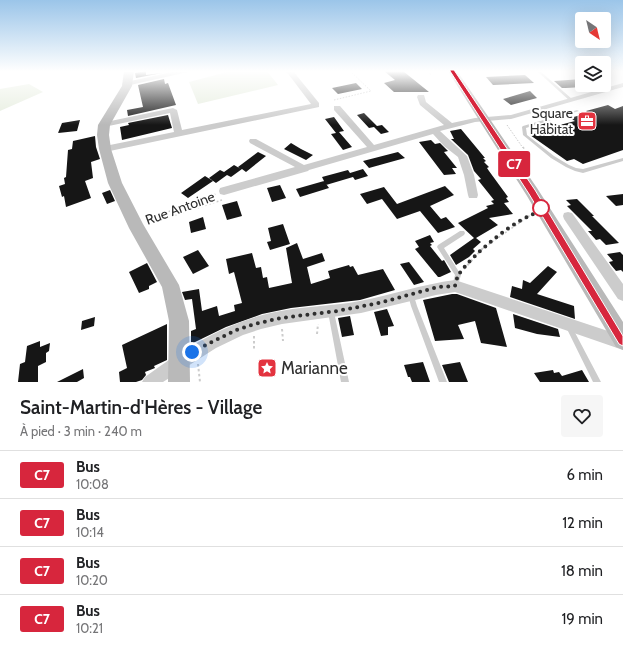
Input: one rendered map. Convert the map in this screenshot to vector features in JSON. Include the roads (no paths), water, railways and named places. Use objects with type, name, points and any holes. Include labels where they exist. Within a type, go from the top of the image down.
[{"type":"main road","points":[[104,126],[124,89]]},
{"type":"main road","points":[[465,89],[488,119]]},
{"type":"main road","points":[[469,89],[483,110],[623,342]]},
{"type":"main road","name":"Rue Antoine","points":[[104,126],[103,136],[105,149],[115,183],[136,226],[170,285],[179,321],[179,382]]},
{"type":"street","points":[[105,149],[316,105],[304,89]]},
{"type":"street","points":[[226,195],[304,169],[434,130],[488,119],[510,117],[610,89]]},
{"type":"street","points":[[421,97],[423,103],[450,126]]},
{"type":"street","points":[[335,104],[372,149]]},
{"type":"street","points":[[104,126],[173,110],[179,134]]},
{"type":"street","points":[[434,130],[447,144],[462,156],[469,175],[473,195]]},
{"type":"street","points":[[253,141],[304,169]]},
{"type":"street","points":[[568,216],[623,295]]},
{"type":"street","points":[[150,382],[178,361],[207,344],[255,324],[281,318],[379,303],[457,281],[568,324],[623,342]]},
{"type":"lane","points":[[558,89],[571,100]]},
{"type":"lane","points":[[543,108],[557,117]]},
{"type":"lane","points":[[577,111],[524,127],[525,135],[561,162],[578,171],[590,170],[623,159]]},
{"type":"lane","points":[[457,281],[440,247],[462,233]]},
{"type":"lane","points":[[411,294],[414,306],[443,382]]},
{"type":"lane","points":[[334,311],[345,382]]},
{"type":"lane","points":[[568,324],[597,382]]},
{"type":"place","name":"Square Habitat","points":[[587,121]]},
{"type":"place","name":"Marianne","points":[[267,368]]}]
